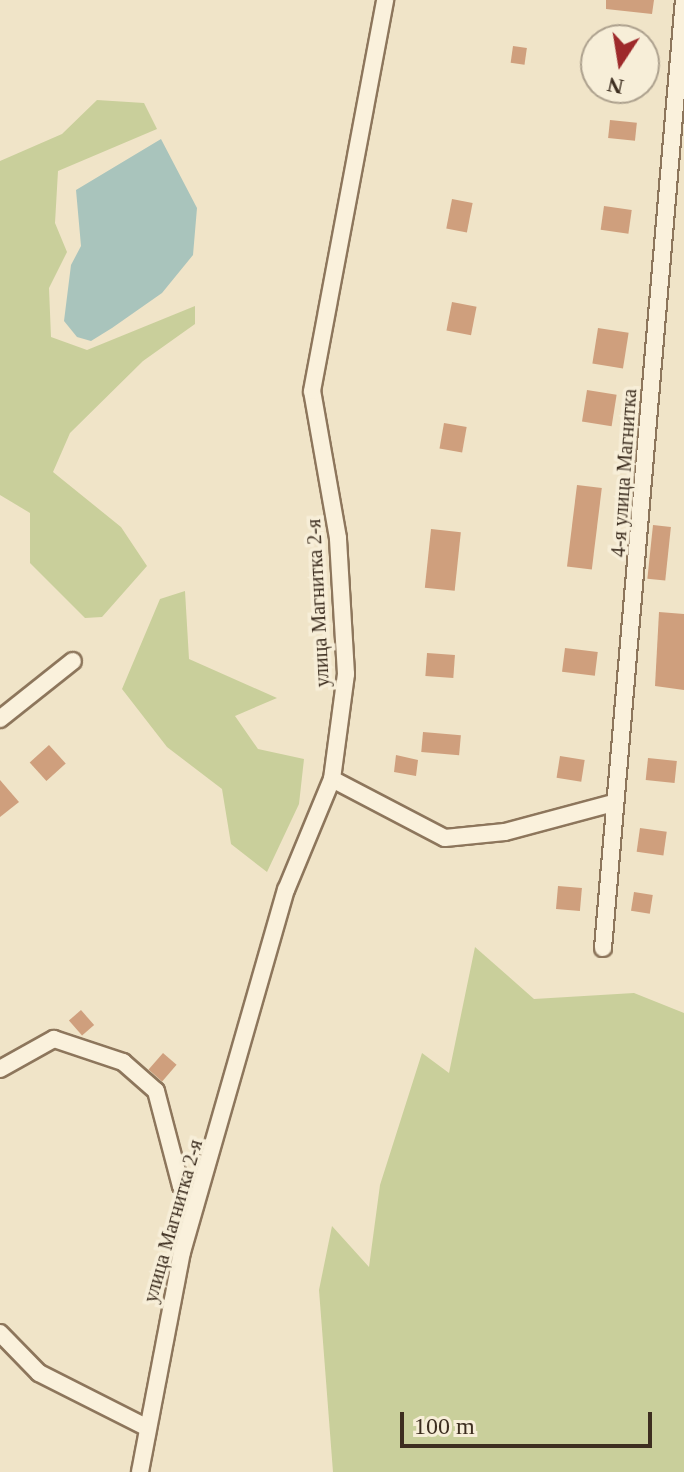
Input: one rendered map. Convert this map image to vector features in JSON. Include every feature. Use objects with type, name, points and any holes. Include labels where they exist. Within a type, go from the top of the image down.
[{"type":"street","name":"улица Магнитка 2-я","points":[[140,1472],[146,1427],[195,1205],[286,890],[332,779],[346,674],[338,538],[312,391],[385,0]]},
{"type":"street","name":"4-я улица Магнитка","points":[[603,948],[613,803],[634,636],[684,0]]},
{"type":"street","points":[[0,719],[73,661]]},
{"type":"street","points":[[332,779],[445,838],[505,832],[613,803]]},
{"type":"street","points":[[0,1069],[54,1039],[123,1062],[156,1091],[181,1186],[195,1205]]},
{"type":"street","points":[[0,1333],[39,1373],[146,1427]]},
{"type":"green space","points":[[97,100],[144,103],[157,129],[58,171],[55,223],[67,252],[49,288],[51,337],[87,350],[195,306],[195,324],[143,361],[70,433],[53,472],[121,527],[147,566],[102,617],[85,618],[30,563],[30,513],[0,495],[0,161],[62,134]]},
{"type":"green space","points":[[185,591],[189,659],[277,698],[235,716],[258,749],[304,759],[299,804],[267,872],[231,844],[222,789],[167,747],[122,689],[160,599]]},
{"type":"green space","points":[[475,947],[534,999],[634,993],[684,1013],[684,1472],[333,1472],[319,1290],[332,1226],[369,1267],[380,1185],[422,1053],[449,1073]]},
{"type":"water","points":[[161,139],[197,208],[193,255],[162,293],[91,341],[77,337],[64,321],[71,265],[81,246],[76,190]]},
{"type":"building","points":[[606,0],[654,0],[652,14],[606,9]]},
{"type":"building","points":[[513,46],[527,48],[524,65],[511,63]]},
{"type":"building","points":[[610,120],[637,123],[635,141],[608,138]]},
{"type":"building","points":[[452,199],[473,203],[467,232],[446,228]]},
{"type":"building","points":[[604,206],[632,210],[628,234],[601,230]]},
{"type":"building","points":[[452,302],[477,307],[471,335],[446,330]]},
{"type":"building","points":[[598,328],[629,333],[623,368],[592,364]]},
{"type":"building","points":[[587,390],[617,395],[612,426],[582,422]]},
{"type":"building","points":[[444,423],[467,427],[462,453],[439,449]]},
{"type":"building","points":[[577,485],[602,488],[592,569],[567,566]]},
{"type":"building","points":[[653,525],[671,527],[665,581],[647,579]]},
{"type":"building","points":[[431,529],[461,532],[455,591],[425,588]]},
{"type":"building","points":[[659,612],[684,614],[684,690],[655,686]]},
{"type":"building","points":[[565,648],[598,652],[595,676],[562,672]]},
{"type":"building","points":[[427,653],[455,655],[453,678],[425,676]]},
{"type":"building","points":[[423,732],[461,735],[459,755],[421,752]]},
{"type":"building","points":[[49,745],[66,764],[46,781],[30,762]]},
{"type":"building","points":[[396,755],[418,760],[416,776],[394,772]]},
{"type":"building","points":[[560,756],[585,760],[581,782],[557,778]]},
{"type":"building","points":[[648,758],[677,761],[675,783],[646,780]]},
{"type":"building","points":[[0,780],[19,802],[0,817]]},
{"type":"building","points":[[640,828],[667,832],[663,856],[637,852]]},
{"type":"building","points":[[558,886],[582,888],[580,911],[556,909]]},
{"type":"building","points":[[634,892],[653,895],[650,914],[631,911]]},
{"type":"building","points":[[81,1010],[94,1025],[82,1036],[69,1020]]},
{"type":"building","points":[[163,1053],[177,1065],[162,1081],[149,1070]]}]
